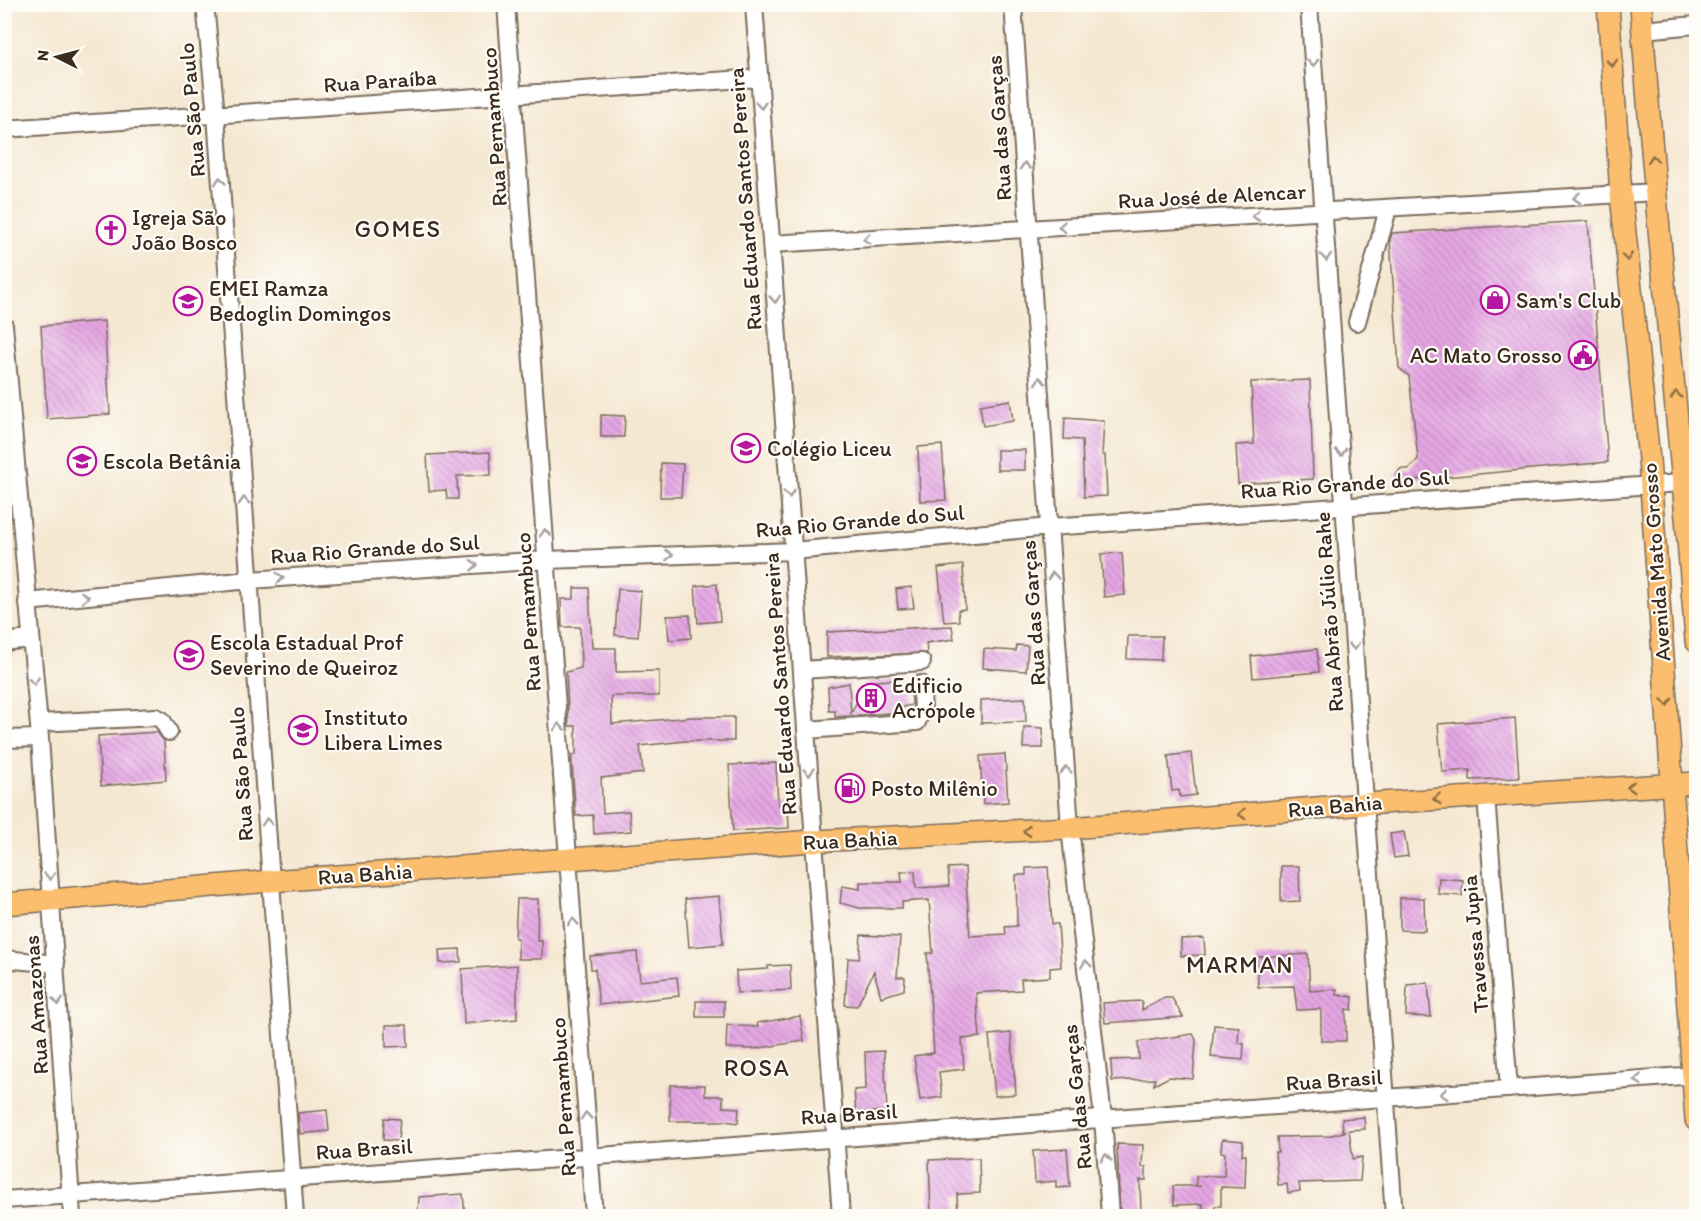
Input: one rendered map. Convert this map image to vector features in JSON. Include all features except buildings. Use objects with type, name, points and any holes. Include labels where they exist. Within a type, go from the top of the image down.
[{"type":"main road","name":"Avenida Mato Grosso","points":[[1608,4],[1621,195],[1651,485],[1695,1076],[1696,1120]]},
{"type":"main road","name":"Avenida Mato Grosso","points":[[1641,4],[1656,192],[1691,482],[1696,641]]},
{"type":"main road","name":"Rua Bahia","points":[[4,904],[272,880],[814,842],[1070,828],[1365,804],[1696,783]]},
{"type":"street","name":"Rua São Paulo","points":[[205,4],[216,115],[295,1216]]},
{"type":"street","name":"Rua Pernambuco","points":[[506,4],[594,1216]]},
{"type":"street","name":"Rua Eduardo Santos Pereira","points":[[754,4],[841,1216]]},
{"type":"street","name":"Rua das Garças","points":[[1013,4],[1070,828],[1103,1118],[1110,1216]]},
{"type":"street","name":"Rua Abrão Júlio Rahe","points":[[1309,4],[1394,1216]]},
{"type":"street","points":[[1643,30],[1696,25]]},
{"type":"street","name":"Rua Paraíba","points":[[4,129],[759,78]]},
{"type":"street","name":"Rua José de Alencar","points":[[771,244],[1656,192]]},
{"type":"street","points":[[1357,322],[1388,209]]},
{"type":"street","name":"Rua Amazonas","points":[[4,325],[11,473],[27,602],[39,730],[72,1216]]},
{"type":"street","name":"Rua Rio Grande do Sul","points":[[27,602],[250,580],[547,560],[793,550],[1050,527],[1691,482]]},
{"type":"street","points":[[4,642],[30,639]]},
{"type":"street","points":[[802,670],[922,662]]},
{"type":"street","points":[[806,730],[917,722],[923,707],[921,684]]},
{"type":"street","points":[[4,739],[39,730],[156,717],[162,720],[169,732]]},
{"type":"street","name":"Travessa Jupia","points":[[1486,796],[1509,1089]]},
{"type":"street","points":[[4,959],[56,964]]},
{"type":"street","name":"Rua Brasil","points":[[4,1200],[589,1155],[1695,1076]]},
{"type":"place","name":"Igreja São João Bosco","points":[[111,230]]},
{"type":"place","name":"Sam's Club","points":[[1495,300]]},
{"type":"place","name":"EMEI Ramza Bedoglin Domingos","points":[[188,301]]},
{"type":"place","name":"AC Mato Grosso","points":[[1583,355]]},
{"type":"place","name":"Colégio Liceu","points":[[746,448]]},
{"type":"place","name":"Escola Betânia","points":[[82,461]]},
{"type":"place","name":"Escola Estadual Prof Severino de Queiroz","points":[[189,655]]},
{"type":"place","name":"Edificio Acrópole","points":[[871,698]]},
{"type":"place","name":"Instituto Libera Limes","points":[[303,730]]},
{"type":"place","name":"Posto Milênio","points":[[850,788]]},
{"type":"district","name":"GOMES","points":[[398,228]]},
{"type":"district","name":"MARMAN","points":[[1240,964]]},
{"type":"district","name":"ROSA","points":[[757,1067]]}]
